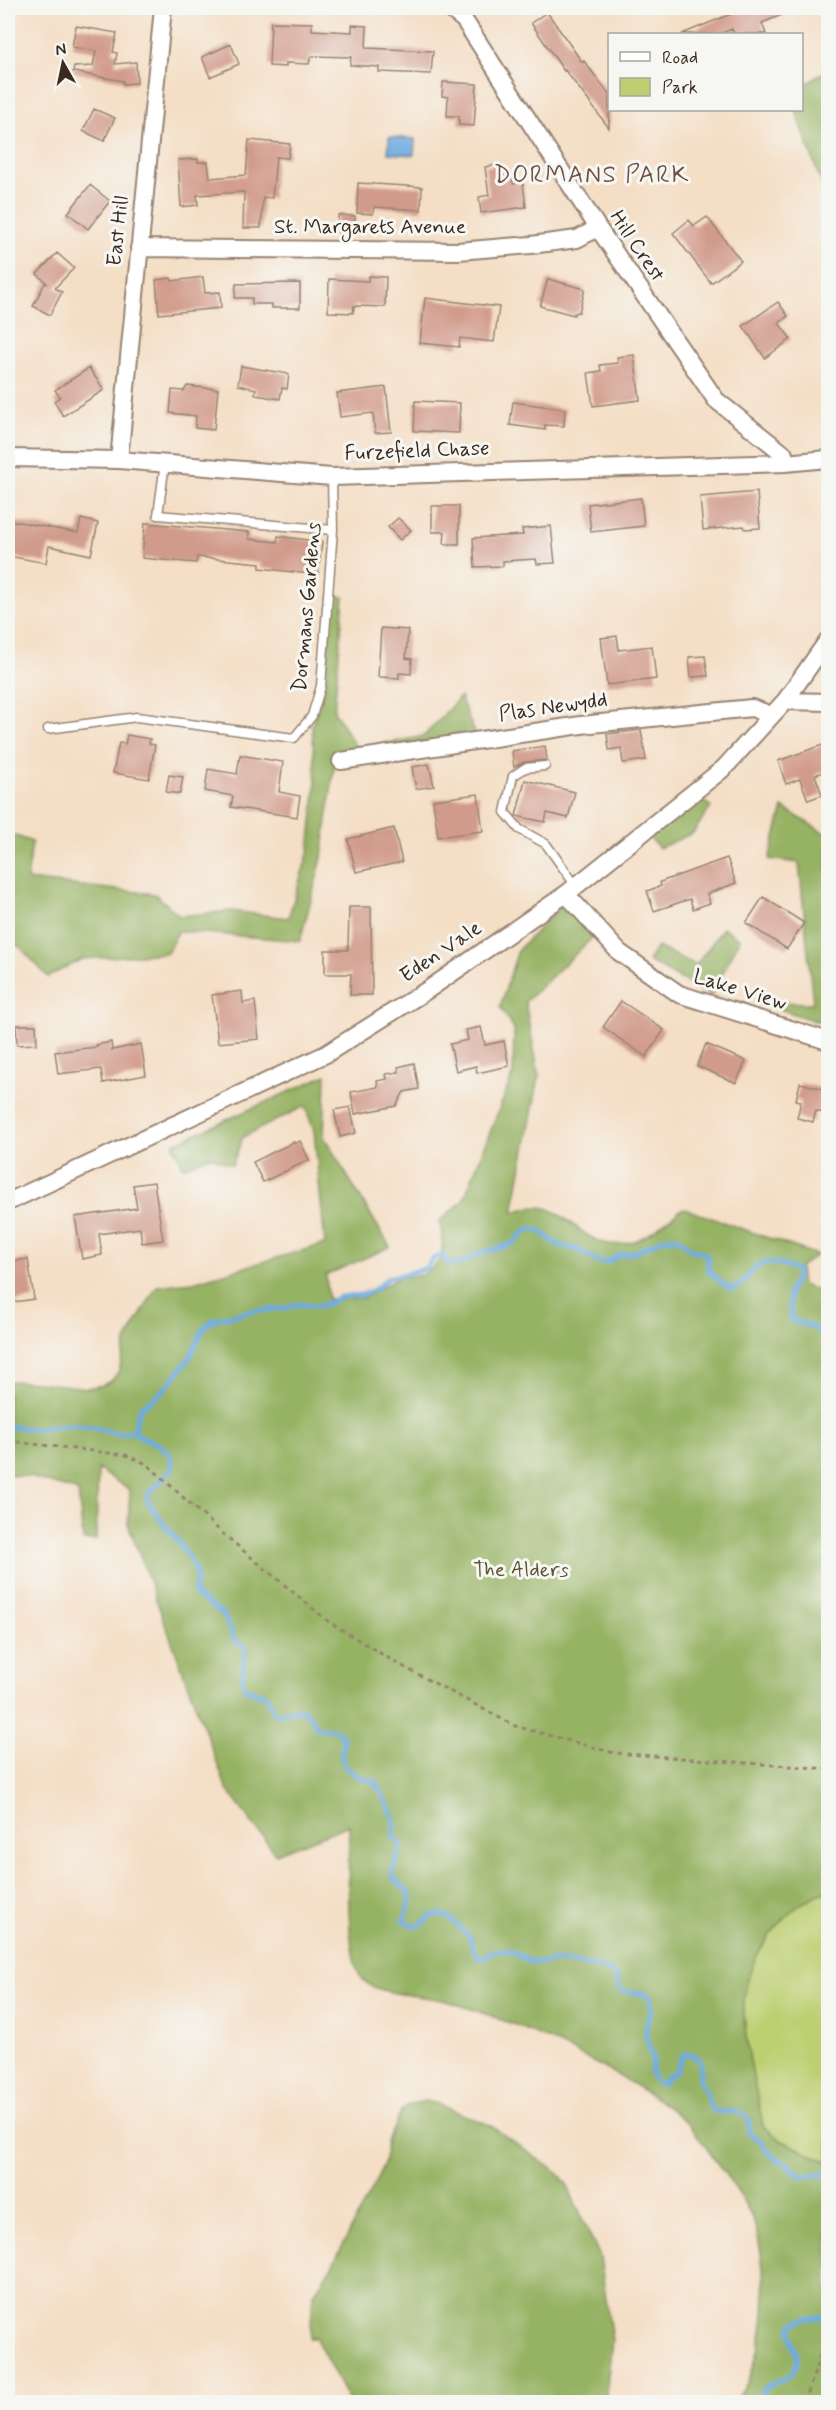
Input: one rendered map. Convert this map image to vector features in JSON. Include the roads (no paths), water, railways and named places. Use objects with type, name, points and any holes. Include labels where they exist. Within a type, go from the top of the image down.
[{"type":"street","name":"East Hill","points":[[120,460],[163,8]]},
{"type":"street","name":"Hill Crest","points":[[449,8],[464,20],[597,228],[716,400],[784,454],[785,463]]},
{"type":"street","name":"St. Margarets Avenue","points":[[139,248],[458,251],[577,239],[597,228]]},
{"type":"street","name":"Furzefield Chase","points":[[8,458],[120,460],[332,477],[785,463],[828,459]]},
{"type":"street","name":"Eden Vale","points":[[8,1202],[326,1054],[429,989],[571,890],[724,768],[785,702],[828,640]]},
{"type":"street","points":[[785,702],[828,702]]},
{"type":"street","name":"Plas Newydd","points":[[341,761],[581,725],[752,708],[771,715]]},
{"type":"street","name":"Lake View","points":[[571,890],[619,952],[679,994],[828,1041]]},
{"type":"lane","points":[[165,463],[158,515],[333,530]]},
{"type":"lane","name":"Dormans Gardens","points":[[48,729],[137,717],[294,738],[312,716],[321,686],[333,530],[332,477]]},
{"type":"lane","points":[[545,766],[525,768],[513,776],[505,812],[519,829],[546,844],[571,890]]},
{"type":"water","points":[[389,137],[415,139],[414,155],[388,153]]},
{"type":"waterway","points":[[133,1431],[140,1408],[163,1391],[189,1359],[204,1328],[212,1320],[252,1311],[287,1308],[297,1304],[317,1306],[340,1297],[361,1295],[374,1290],[388,1278],[425,1269],[433,1259],[442,1255],[451,1265],[456,1265],[479,1254],[512,1244],[526,1230],[532,1229],[540,1231],[558,1245],[576,1249],[599,1262],[607,1262],[660,1240],[674,1237],[692,1250],[704,1253],[708,1257],[708,1270],[722,1284],[732,1289],[739,1286],[756,1267],[762,1264],[779,1264],[790,1268],[797,1271],[789,1292],[791,1320],[816,1328],[828,1342]]},
{"type":"waterway","points":[[8,1426],[32,1429],[68,1425],[87,1426],[118,1434],[133,1431]]},
{"type":"waterway","points":[[133,1431],[159,1445],[169,1454],[171,1470],[148,1494],[147,1499],[188,1557],[196,1578],[195,1595],[224,1615],[233,1639],[245,1647],[242,1673],[245,1689],[267,1696],[275,1714],[300,1709],[310,1715],[317,1728],[337,1730],[344,1740],[341,1753],[345,1767],[359,1777],[376,1782],[393,1816],[395,1829],[393,1836],[401,1844],[392,1873],[393,1878],[409,1893],[410,1902],[404,1921],[416,1926],[432,1915],[445,1915],[469,1936],[475,1952],[482,1958],[495,1951],[505,1950],[537,1963],[563,1961],[597,1967],[610,1972],[616,1977],[620,1990],[650,1997],[652,2009],[647,2021],[646,2037],[653,2059],[651,2074],[656,2082],[663,2084],[667,2076],[676,2072],[683,2055],[694,2055],[701,2064],[699,2080],[706,2092],[711,2109],[721,2112],[740,2112],[749,2120],[749,2133],[761,2141],[767,2152],[801,2176],[828,2174]]},
{"type":"waterway","points":[[763,2402],[760,2395],[763,2390],[789,2376],[796,2366],[797,2355],[791,2335],[792,2325],[803,2319],[828,2316]]},
{"type":"district","name":"DORMANS PARK","points":[[592,175]]},
{"type":"park label","name":"The Alders","points":[[521,1570]]}]
